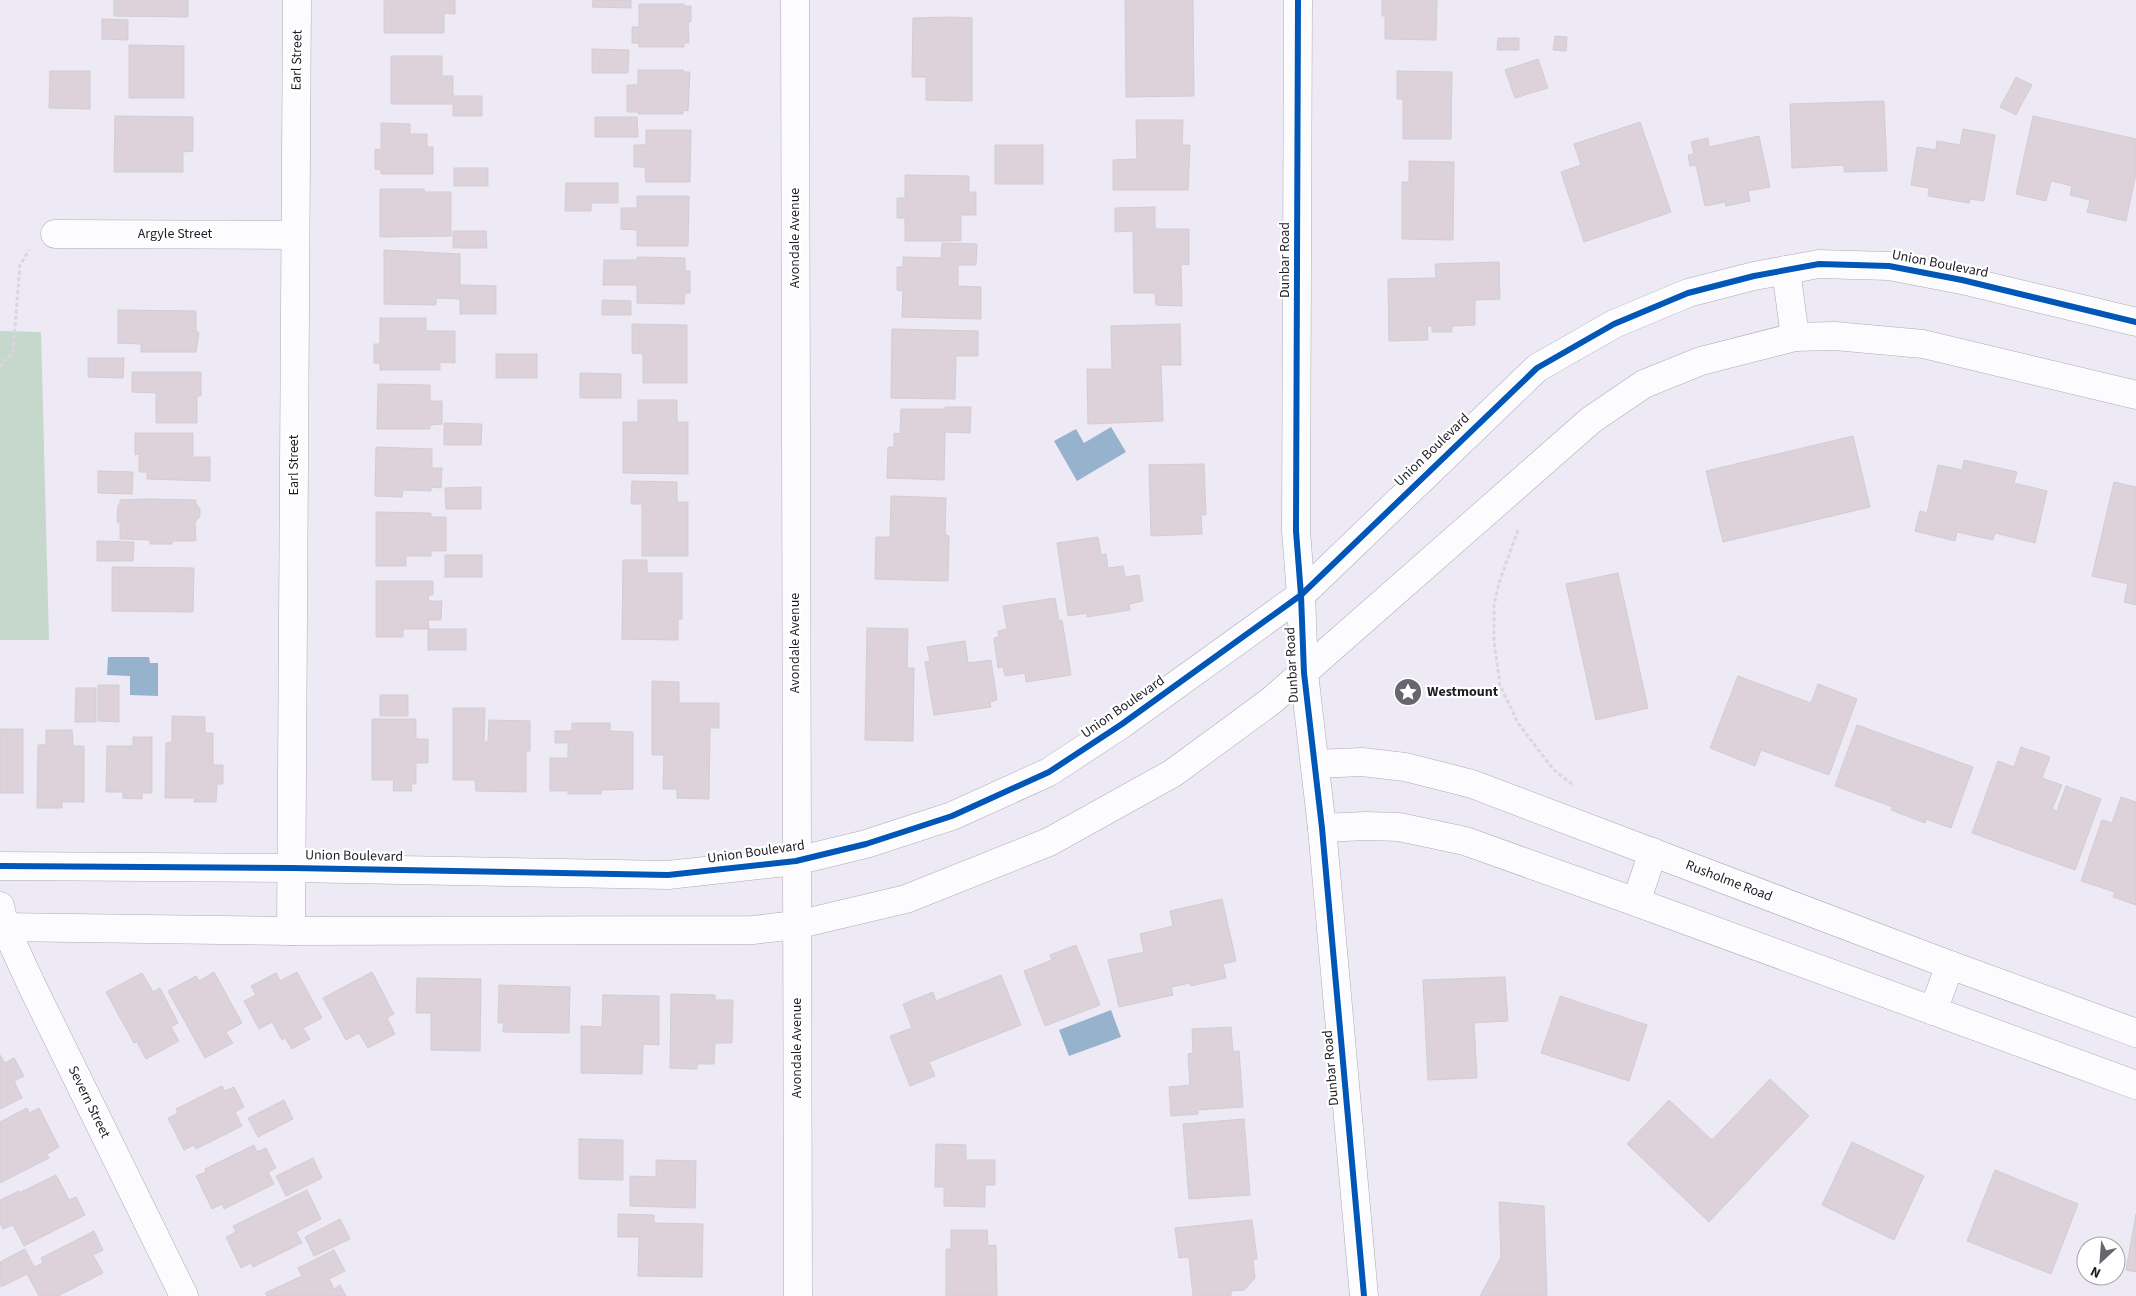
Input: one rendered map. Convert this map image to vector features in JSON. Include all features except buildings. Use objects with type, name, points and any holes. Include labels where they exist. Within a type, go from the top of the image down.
[{"type":"street","name":"Earl Street","points":[[291,931],[297,0]]},
{"type":"street","name":"Avondale Avenue","points":[[796,0],[797,1291]]},
{"type":"street","name":"Dunbar Road","points":[[1298,0],[1296,531],[1304,673],[1322,828],[1364,1296]]},
{"type":"street","name":"Argyle Street","points":[[55,234],[295,235]]},
{"type":"street","name":"Union Boulevard","points":[[0,866],[292,868],[668,875],[796,861],[866,844],[952,816],[1049,772],[1122,724],[1301,595],[1537,368],[1614,324],[1688,293],[1754,276],[1819,264],[1889,266],[1962,280],[2136,322]]},
{"type":"street","points":[[1786,270],[1795,337]]},
{"type":"street","points":[[2,920],[291,931],[753,930],[796,925],[906,899],[1049,842],[1173,774],[1258,712],[1591,420],[1644,384],[1701,361],[1795,337],[1835,336],[1923,344],[2136,395]]},
{"type":"street","name":"Rusholme Road","points":[[1315,764],[1362,762],[1405,767],[1472,784],[1950,965],[2136,1033]]},
{"type":"street","points":[[1322,828],[1399,827],[1465,841],[2136,1085]]},
{"type":"street","points":[[1636,902],[1653,852]]},
{"type":"street","name":"Severn Street","points":[[2,920],[31,984],[184,1296]]},
{"type":"street","points":[[1934,1011],[1950,965]]},
{"type":"path","points":[[0,367],[13,352],[20,265],[26,252],[55,234]]},
{"type":"path","points":[[1520,522],[1499,583],[1494,606],[1494,641],[1500,685],[1518,723],[1553,769],[1580,790]]},
{"type":"green space","points":[[0,331],[41,332],[49,640],[0,640]]},
{"type":"water","points":[[1111,427],[1126,452],[1077,481],[1054,441],[1076,429],[1084,443]]},
{"type":"water","points":[[108,657],[149,657],[150,663],[158,663],[158,696],[130,695],[130,676],[107,675]]},
{"type":"water","points":[[1111,1010],[1121,1037],[1069,1056],[1059,1030]]},
{"type":"cycle path","points":[[1298,0],[1296,531],[1304,673],[1322,828],[1364,1296]]},
{"type":"cycle path","points":[[0,866],[292,868],[668,875],[796,861],[866,844],[952,816],[1049,772],[1122,724],[1301,595],[1537,368],[1614,324],[1688,293],[1754,276],[1819,264],[1889,266],[1962,280],[2136,322]]},
{"type":"place","name":"Westmount","points":[[1408,692]]}]
